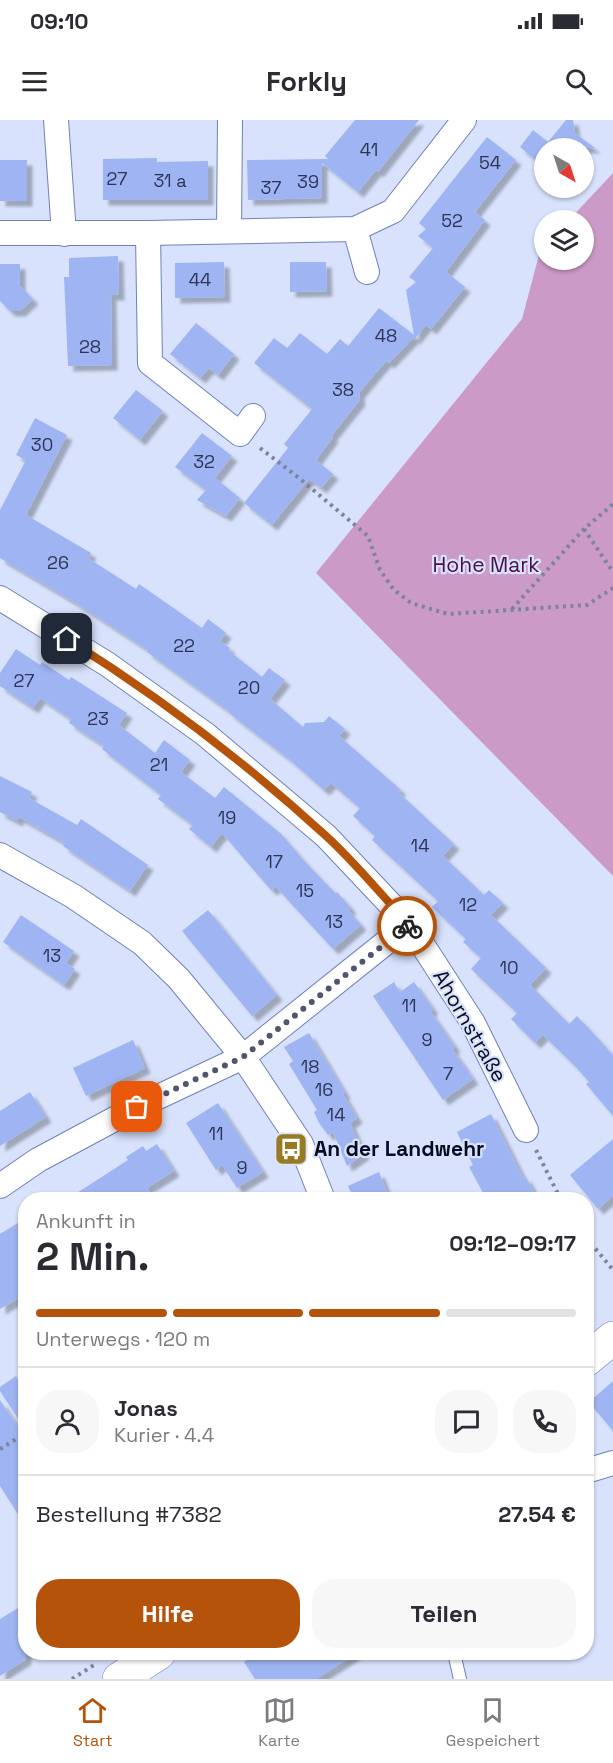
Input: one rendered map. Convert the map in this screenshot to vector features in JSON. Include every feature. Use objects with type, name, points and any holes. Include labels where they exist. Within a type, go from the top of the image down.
[{"type":"street","points":[[57,120],[64,234]]},
{"type":"street","points":[[229,231],[230,120]]},
{"type":"street","points":[[0,233],[355,229],[393,211],[464,120]]},
{"type":"street","points":[[355,229],[367,272]]},
{"type":"street","points":[[147,233],[150,363],[246,425]]},
{"type":"street","name":"Ahornstraße","points":[[2,603],[107,664],[205,734],[326,836],[409,924],[473,1023],[526,1130]]},
{"type":"street","points":[[0,855],[73,896],[142,944],[179,979],[243,1057],[301,1144],[320,1192]]},
{"type":"street","points":[[0,1186],[38,1160],[137,1107],[243,1057],[409,924]]},
{"type":"street","points":[[594,1353],[613,1338]]},
{"type":"street","points":[[594,1469],[613,1463]]},
{"type":"street","points":[[119,1679],[148,1660]]},
{"type":"lane","points":[[456,1660],[460,1679]]},
{"type":"path","points":[[246,425],[299,478],[368,536],[380,570],[394,590],[411,603],[448,614],[587,605],[613,588]]},
{"type":"path","points":[[512,610],[584,528],[613,504]]},
{"type":"path","points":[[584,528],[613,572]]},
{"type":"path","points":[[526,1130],[557,1192]]},
{"type":"path","points":[[594,1247],[613,1270]]},
{"type":"path","points":[[0,1449],[18,1438]]},
{"type":"green space","name":"Hohe Mark","points":[[613,173],[613,876],[316,573],[522,319],[535,270],[594,270],[594,210],[578,210],[590,198],[594,198],[594,193]]},
{"type":"building","points":[[355,120],[419,120],[378,172],[376,170],[358,192],[322,163],[322,198],[248,200],[247,160],[328,159],[325,156]]},
{"type":"building","points":[[566,120],[573,120],[575,133],[582,138],[551,138]]},
{"type":"building","points":[[533,130],[543,138],[534,138],[534,159],[520,147]]},
{"type":"building","points":[[487,137],[516,160],[475,212],[485,220],[446,272],[465,287],[431,329],[426,325],[414,340],[414,337],[389,363],[386,361],[359,393],[360,400],[331,436],[333,437],[316,460],[333,474],[321,488],[309,479],[272,525],[244,503],[288,448],[284,444],[312,409],[254,363],[274,338],[287,348],[300,333],[327,354],[340,339],[348,346],[379,308],[414,335],[406,290],[416,282],[409,277],[433,248],[418,236],[426,229],[419,223]]},
{"type":"building","points":[[157,158],[157,162],[208,161],[208,200],[103,200],[103,159]]},
{"type":"building","points":[[0,160],[27,160],[27,201],[0,201]]},
{"type":"building","points":[[118,256],[119,295],[111,295],[112,365],[68,366],[64,277],[69,277],[69,258]]},
{"type":"building","points":[[224,262],[225,297],[175,298],[175,263]]},
{"type":"building","points":[[290,262],[326,262],[327,291],[290,292]]},
{"type":"building","points":[[0,264],[20,264],[20,286],[33,299],[20,311],[10,311],[0,301]]},
{"type":"building","points":[[196,323],[234,354],[218,375],[209,368],[200,378],[170,354]]},
{"type":"building","points":[[136,390],[163,411],[140,440],[113,418]]},
{"type":"building","points":[[35,418],[67,435],[26,515],[91,553],[88,558],[136,589],[139,584],[202,628],[208,619],[226,633],[220,641],[230,648],[228,650],[262,677],[269,668],[285,680],[270,699],[303,727],[305,723],[324,722],[329,716],[345,729],[339,736],[401,790],[398,792],[454,844],[443,856],[484,895],[489,890],[503,903],[491,915],[546,968],[530,985],[569,1024],[577,1016],[613,1055],[613,1116],[586,1084],[589,1082],[543,1035],[535,1043],[511,1019],[517,1013],[471,969],[481,958],[463,942],[466,939],[432,907],[438,901],[372,840],[375,836],[353,816],[360,808],[331,783],[324,790],[230,712],[147,652],[148,650],[76,603],[0,558],[0,510],[26,460],[16,455]]},
{"type":"building","points":[[202,433],[232,456],[215,478],[240,498],[226,516],[197,500],[206,490],[175,467]]},
{"type":"building","points":[[16,649],[40,665],[42,662],[69,680],[71,677],[127,713],[119,725],[155,753],[164,740],[190,760],[181,772],[215,798],[224,787],[280,833],[336,894],[337,892],[351,908],[348,910],[361,925],[333,949],[276,887],[271,890],[222,833],[211,847],[189,829],[193,825],[158,799],[161,795],[102,749],[104,746],[69,723],[71,719],[40,698],[33,708],[0,686],[0,673]]},
{"type":"building","points":[[0,776],[32,792],[29,798],[77,825],[81,819],[148,865],[130,891],[63,846],[65,843],[19,817],[17,821],[0,812]]},
{"type":"building","points":[[208,910],[277,995],[252,1016],[182,931]]},
{"type":"building","points":[[21,915],[74,951],[66,963],[75,969],[64,985],[3,942]]},
{"type":"building","points":[[394,982],[400,992],[414,982],[433,1009],[430,1011],[455,1047],[452,1049],[473,1079],[443,1100],[373,996]]},
{"type":"building","points":[[309,1033],[345,1093],[343,1094],[357,1118],[350,1123],[364,1154],[347,1166],[333,1132],[328,1135],[319,1123],[314,1112],[317,1110],[289,1064],[293,1061],[284,1047]]},
{"type":"building","points":[[133,1040],[145,1068],[86,1096],[73,1068]]},
{"type":"building","points":[[30,1092],[46,1117],[0,1146],[0,1111]]},
{"type":"building","points":[[218,1103],[263,1172],[237,1188],[222,1165],[216,1170],[186,1123]]},
{"type":"building","points":[[491,1114],[523,1178],[526,1177],[534,1192],[483,1192],[469,1167],[473,1165],[457,1132]]},
{"type":"building","points":[[613,1139],[613,1196],[598,1209],[594,1204],[594,1192],[584,1192],[570,1175]]},
{"type":"building","points":[[157,1144],[174,1171],[147,1188],[150,1192],[78,1192],[128,1160],[126,1157],[143,1146],[146,1151]]},
{"type":"building","points":[[379,1172],[387,1192],[351,1192],[348,1186]]},
{"type":"building","points":[[18,1223],[18,1299],[0,1309],[0,1234]]},
{"type":"building","points":[[16,1376],[18,1380],[18,1419],[0,1391],[0,1387]]},
{"type":"building","points":[[613,1381],[613,1431],[594,1408],[594,1398]]},
{"type":"building","points":[[0,1400],[18,1427],[18,1514],[0,1486]]},
{"type":"building","points":[[18,1608],[18,1660],[24,1660],[0,1676],[0,1619]]},
{"type":"building","points":[[247,1660],[346,1660],[316,1679],[255,1679],[244,1662]]},
{"type":"way so far","points":[[137,1107],[243,1057],[407,926]]},
{"type":"place","name":"An der Landwehr","points":[[291,1149]]},
{"type":"route","points":[[67,639],[107,664],[205,734],[326,836],[409,924],[407,926]]}]
